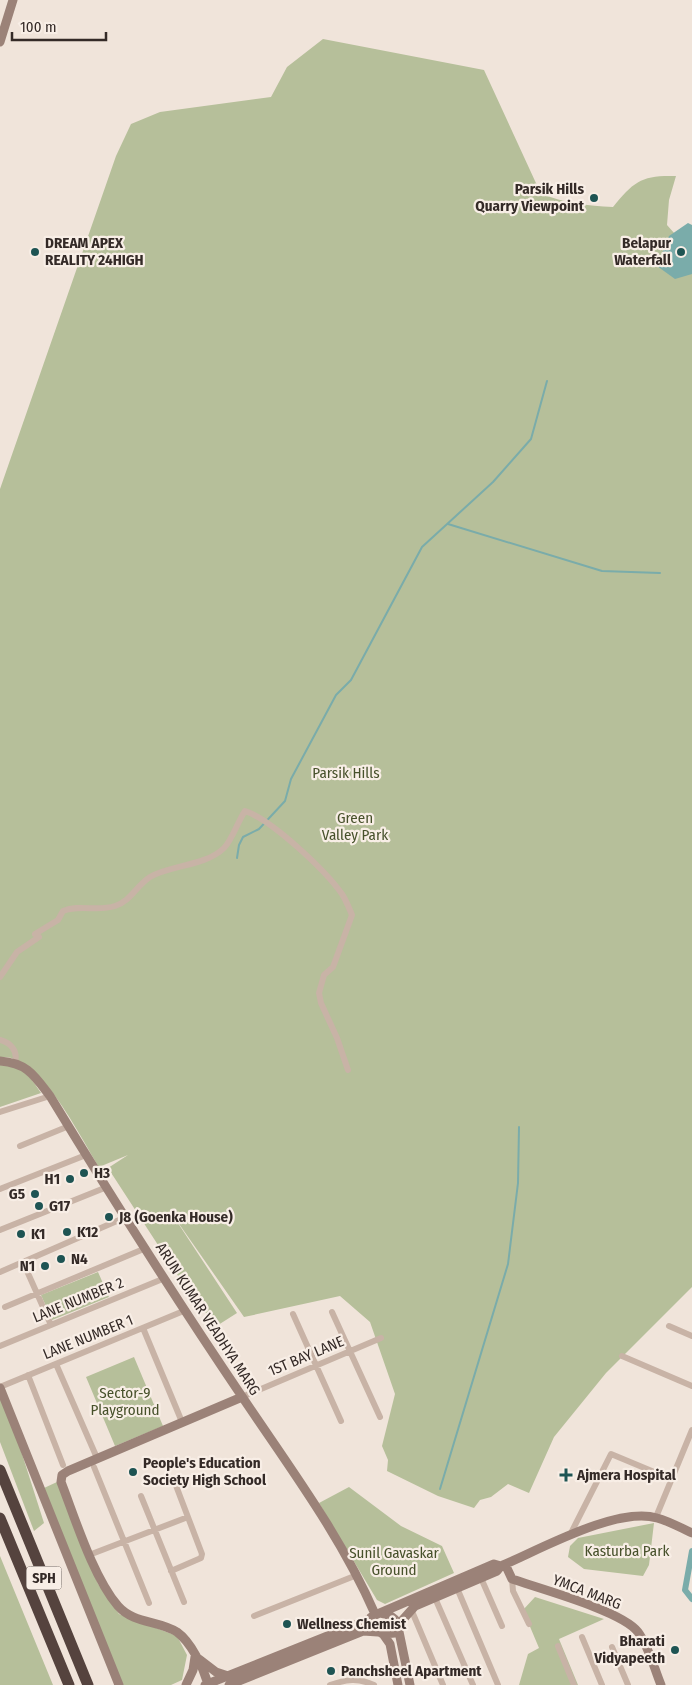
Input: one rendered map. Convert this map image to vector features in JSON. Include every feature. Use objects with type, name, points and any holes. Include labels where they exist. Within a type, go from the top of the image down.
[{"type":"highway","name":"SPH","points":[[0,1470],[88,1685]]},
{"type":"highway","name":"SPH","points":[[0,1518],[69,1685]]},
{"type":"street","points":[[0,42],[13,0]]},
{"type":"street","points":[[0,976],[17,952],[34,942],[39,937],[35,934],[58,920],[63,911],[78,906],[108,908],[118,906],[128,900],[151,876],[193,863],[224,848],[245,812],[262,820],[328,878],[343,895],[352,915],[333,967],[324,975],[319,993],[321,1003],[337,1038],[348,1070]]},
{"type":"street","points":[[0,1040],[9,1043],[17,1056],[15,1062],[0,1061]]},
{"type":"street","name":"ARUN KUMAR VEADHYA MARG","points":[[15,1062],[34,1075],[50,1096],[126,1218],[242,1397],[315,1505],[357,1576],[375,1615],[370,1625],[390,1644],[398,1685]]},
{"type":"street","points":[[0,1112],[50,1096]]},
{"type":"street","points":[[20,1146],[69,1126]]},
{"type":"street","points":[[0,1189],[86,1155]]},
{"type":"street","points":[[0,1230],[107,1187]]},
{"type":"street","points":[[0,1272],[126,1218]]},
{"type":"street","points":[[5,1307],[146,1248]]},
{"type":"street","points":[[23,1262],[51,1325]]},
{"type":"street","name":"LANE NUMBER 2","points":[[0,1346],[165,1278]]},
{"type":"street","name":"LANE NUMBER 1","points":[[0,1387],[186,1310]]},
{"type":"street","points":[[332,1312],[380,1417]]},
{"type":"street","points":[[293,1314],[341,1421]]},
{"type":"street","points":[[669,1326],[692,1336]]},
{"type":"street","points":[[143,1328],[182,1422]]},
{"type":"street","name":"1ST BAY LANE","points":[[242,1397],[381,1338]]},
{"type":"street","points":[[622,1356],[692,1386]]},
{"type":"street","points":[[56,1364],[149,1603]]},
{"type":"street","points":[[28,1376],[62,1465]]},
{"type":"street","points":[[0,1387],[119,1685]]},
{"type":"street","points":[[228,1680],[210,1669],[195,1656],[176,1631],[145,1622],[124,1612],[113,1598],[89,1556],[61,1482],[62,1475],[68,1471],[95,1463],[182,1422],[242,1397]]},
{"type":"street","points":[[656,1517],[692,1430]]},
{"type":"street","points":[[570,1535],[611,1454],[671,1479]]},
{"type":"street","points":[[171,1571],[202,1556],[175,1483]]},
{"type":"street","points":[[141,1496],[184,1602]]},
{"type":"street","points":[[89,1556],[188,1517]]},
{"type":"street","points":[[195,1656],[206,1684],[228,1680],[363,1631],[394,1634],[411,1609],[497,1571],[503,1565],[570,1535],[620,1519],[656,1517],[692,1532]]},
{"type":"street","points":[[228,1680],[494,1564],[503,1565],[512,1578],[513,1591],[529,1624]]},
{"type":"street","points":[[254,1616],[357,1576]]},
{"type":"street","points":[[481,1578],[502,1626]]},
{"type":"street","name":"YMCA MARG","points":[[512,1578],[608,1613],[632,1625],[643,1640],[661,1685]]},
{"type":"street","points":[[457,1588],[498,1685]]},
{"type":"street","points":[[435,1598],[473,1685]]},
{"type":"street","points":[[411,1609],[443,1685]]},
{"type":"street","points":[[375,1615],[393,1617],[398,1626],[410,1685]]},
{"type":"street","points":[[582,1637],[602,1685]]},
{"type":"street","points":[[558,1646],[574,1685]]},
{"type":"street","points":[[612,1647],[628,1685]]},
{"type":"street","points":[[186,1685],[196,1663],[195,1656]]},
{"type":"street","points":[[330,1685],[348,1678],[365,1680],[374,1685]]},
{"type":"green space","name":"Parsik Hills","points":[[323,39],[484,70],[541,194],[577,204],[613,207],[627,191],[640,181],[655,177],[676,176],[669,200],[667,225],[682,242],[692,259],[692,1287],[606,1373],[554,1437],[529,1493],[508,1484],[491,1497],[480,1500],[474,1508],[438,1496],[387,1471],[388,1460],[382,1446],[395,1394],[370,1322],[340,1296],[244,1317],[170,1211],[237,1313],[215,1327],[200,1304],[197,1305],[108,1168],[128,1155],[99,1167],[70,1118],[43,1081],[29,1067],[14,1059],[0,1058],[0,489],[116,156],[131,124],[160,112],[271,97],[287,67]]},
{"type":"green space","points":[[0,1065],[14,1067],[25,1073],[41,1093],[0,1107]]},
{"type":"green space","points":[[98,1272],[109,1297],[52,1320],[41,1295]]},
{"type":"green space","name":"Sector-9 Playground","points":[[134,1357],[163,1426],[115,1446],[86,1377]]},
{"type":"green space","points":[[0,1385],[44,1523],[34,1531],[0,1442]]},
{"type":"green space","points":[[57,1482],[98,1584],[119,1614],[177,1636],[187,1655],[182,1680],[171,1685],[123,1685],[44,1488]]},
{"type":"green space","name":"Sunil Gavaskar Ground","points":[[349,1487],[401,1526],[442,1546],[454,1573],[385,1604],[377,1600],[319,1503]]},
{"type":"green space","name":"Kasturba Park","points":[[654,1523],[649,1565],[643,1576],[584,1569],[568,1557],[570,1546],[578,1538]]},
{"type":"green space","points":[[0,1556],[53,1685],[0,1685]]},
{"type":"green space","points":[[535,1597],[604,1619],[559,1639],[578,1685],[519,1685],[528,1654],[539,1648],[523,1610]]},
{"type":"water","points":[[688,223],[692,225],[692,274],[675,279],[657,266],[669,236]]},
{"type":"waterway","points":[[237,858],[239,845],[243,837],[259,829],[285,801],[291,779],[336,695],[351,680],[422,547],[493,482],[531,439],[547,381]]},
{"type":"waterway","points":[[448,524],[602,571],[660,573]]},
{"type":"waterway","points":[[440,1489],[508,1264],[518,1183],[519,1127]]},
{"type":"waterway","points":[[692,1551],[685,1590],[692,1599]]},
{"type":"place","name":"Parsik Hills Quarry Viewpoint","points":[[594,198]]},
{"type":"place","name":"DREAM APEX REALITY 24HIGH","points":[[35,252]]},
{"type":"place","name":"Belapur Waterfall","points":[[681,252]]},
{"type":"place","name":"H3","points":[[84,1173]]},
{"type":"place","name":"H1","points":[[70,1179]]},
{"type":"place","name":"G5","points":[[35,1194]]},
{"type":"place","name":"G17","points":[[39,1206]]},
{"type":"place","name":"J8 (Goenka House)","points":[[109,1217]]},
{"type":"place","name":"K12","points":[[67,1232]]},
{"type":"place","name":"K1","points":[[21,1234]]},
{"type":"place","name":"N4","points":[[61,1259]]},
{"type":"place","name":"N1","points":[[45,1266]]},
{"type":"place","name":"People's Education Society High School","points":[[133,1472]]},
{"type":"place","name":"Ajmera Hospital","points":[[566,1475]]},
{"type":"place","name":"Wellness Chemist","points":[[287,1624]]},
{"type":"place","name":"Bharati Vidyapeeth","points":[[675,1650]]},
{"type":"place","name":"Panchsheel Apartment","points":[[331,1671]]},
{"type":"park label","name":"Green Valley Park","points":[[355,826]]}]
